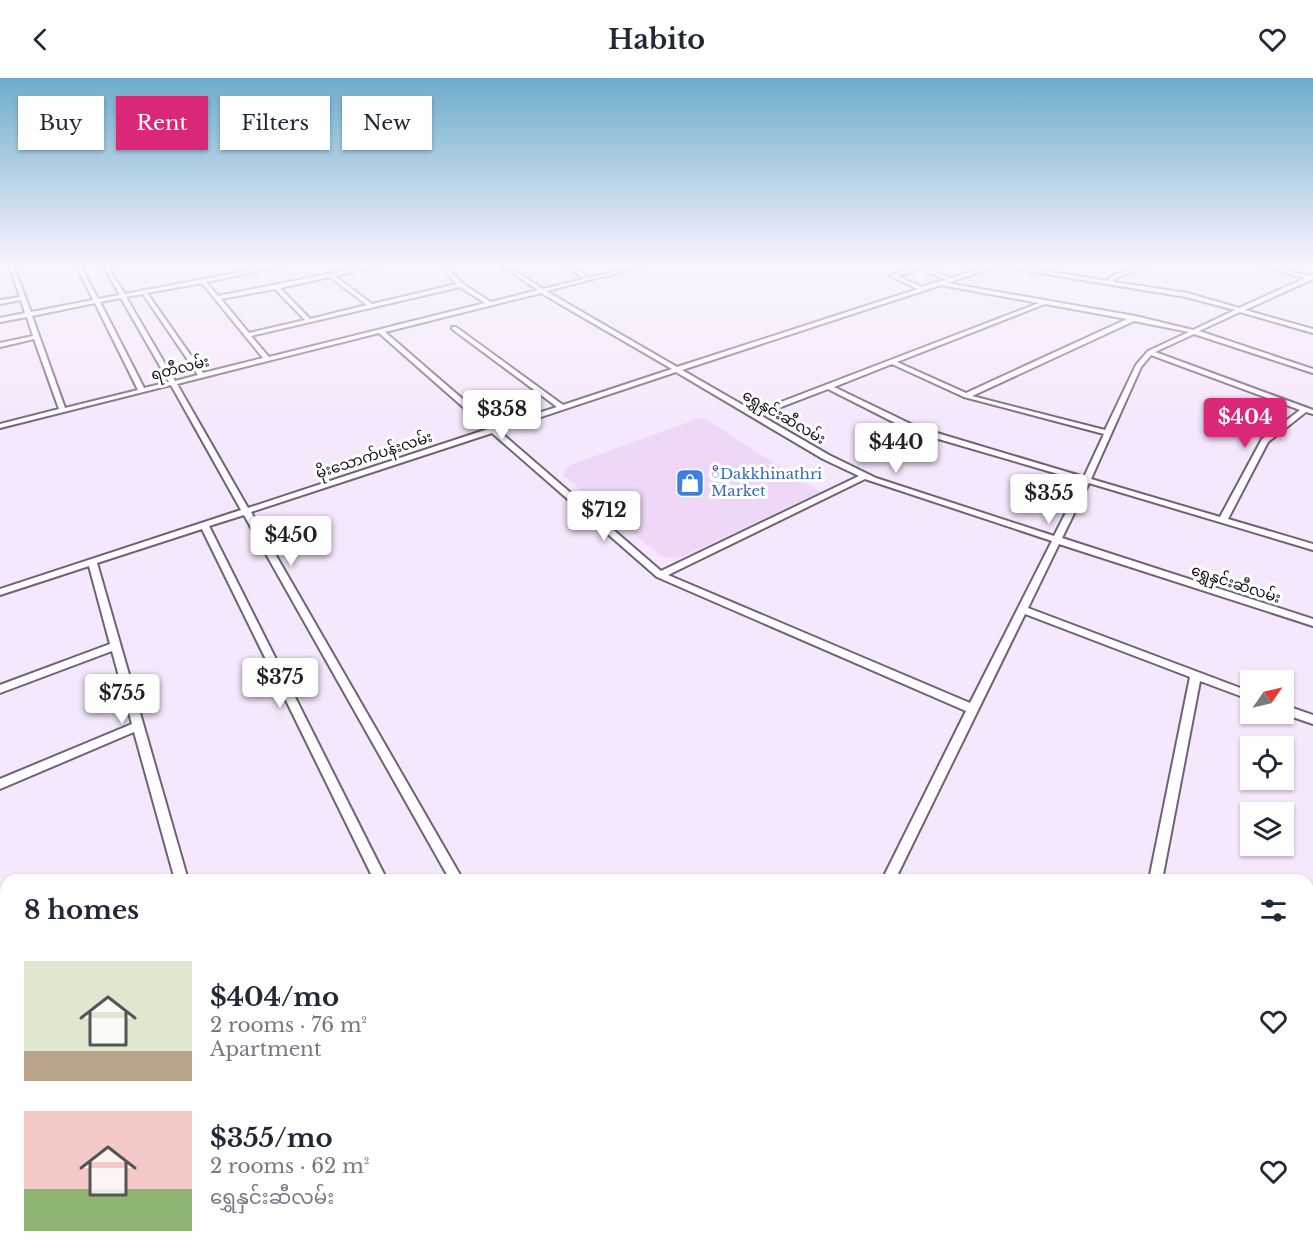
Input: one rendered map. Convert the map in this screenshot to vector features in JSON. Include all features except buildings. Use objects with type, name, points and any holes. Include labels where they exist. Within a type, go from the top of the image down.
[{"type":"street","points":[[31,320],[63,411]]},
{"type":"street","points":[[107,320],[142,391]]},
{"type":"street","points":[[136,320],[244,512],[454,874]]},
{"type":"street","points":[[163,320],[202,376]]},
{"type":"street","points":[[235,320],[268,360]]},
{"type":"street","points":[[248,336],[313,320]]},
{"type":"street","name":"ရတီလမ်း","points":[[0,426],[424,320]]},
{"type":"street","name":"ရွှေနှင်းဆီလမ်း","points":[[591,320],[826,457],[866,476],[1056,540],[1313,622]]},
{"type":"street","name":"မိုးသောက်ပန်းလမ်း","points":[[0,592],[824,320]]},
{"type":"street","points":[[754,415],[1000,320]]},
{"type":"street","points":[[966,396],[1130,320]]},
{"type":"street","points":[[1145,320],[1198,331],[1313,371]]},
{"type":"street","points":[[891,874],[1086,481],[1138,366],[1150,352],[1221,320]]},
{"type":"street","points":[[1275,320],[1313,332]]},
{"type":"street","points":[[454,328],[563,408]]},
{"type":"street","points":[[380,331],[660,575],[973,709]]},
{"type":"street","points":[[0,345],[37,337]]},
{"type":"street","points":[[1150,352],[1309,411]]},
{"type":"street","points":[[892,362],[966,396],[1108,433]]},
{"type":"street","points":[[829,387],[914,429],[1313,547]]},
{"type":"street","points":[[1223,520],[1265,441],[1309,411]]},
{"type":"street","points":[[660,575],[866,476]]},
{"type":"street","points":[[204,525],[378,874]]},
{"type":"street","points":[[92,561],[179,874]]},
{"type":"street","points":[[1022,609],[1240,692]]},
{"type":"street","points":[[0,689],[115,646]]},
{"type":"street","points":[[1157,874],[1196,676]]},
{"type":"street","points":[[1294,713],[1313,720]]},
{"type":"street","points":[[0,784],[138,726]]},
{"type":"shaded area","name":"ီDakkhinathri Market","points":[[702,417],[820,492],[679,558],[661,556],[563,475],[568,466]]},
{"type":"place","name":"ီDakkhinathri Market","points":[[690,483]]}]
